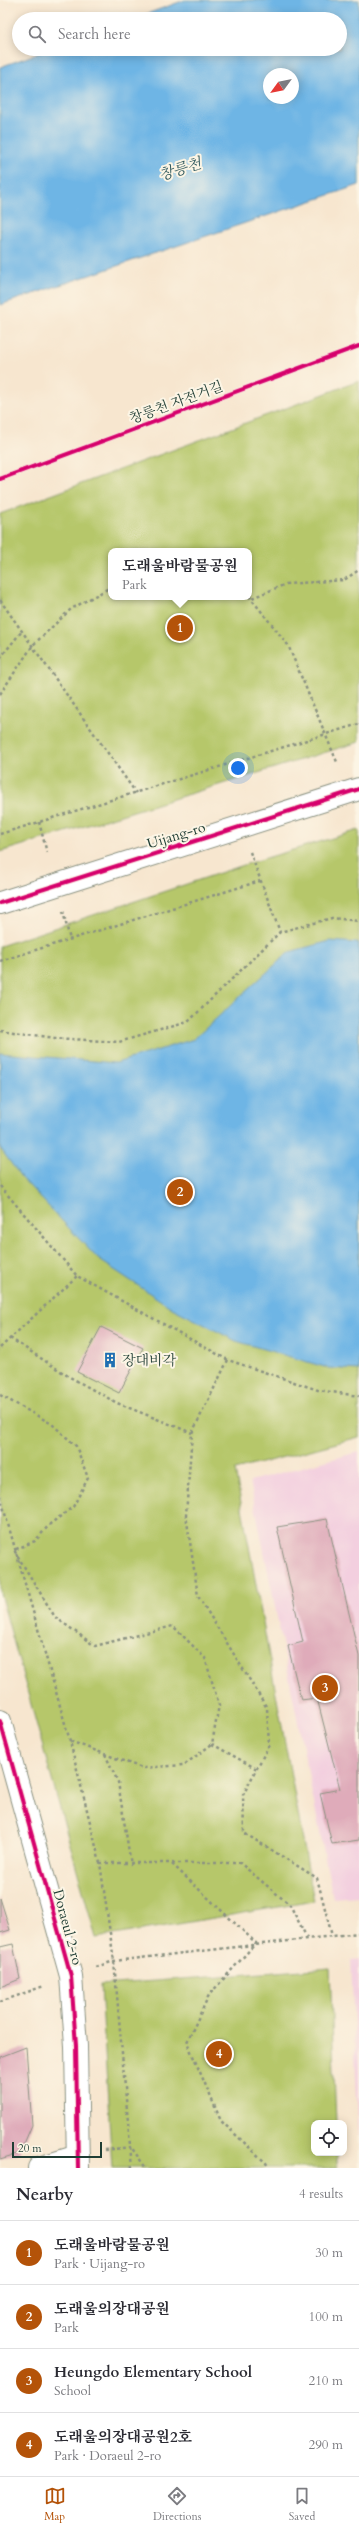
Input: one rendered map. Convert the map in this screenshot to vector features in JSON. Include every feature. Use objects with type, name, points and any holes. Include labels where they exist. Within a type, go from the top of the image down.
[{"type":"street","name":"Uijang-ro","points":[[0,903],[359,789]]},
{"type":"street","name":"Doraeul 2-ro","points":[[0,1721],[70,1976],[76,2046],[78,2162]]},
{"type":"street","points":[[39,2168],[78,2162]]},
{"type":"path","points":[[252,597],[286,584],[344,580],[359,570]]},
{"type":"path","points":[[0,694],[33,646],[71,609],[108,589]]},
{"type":"path","points":[[252,598],[288,645],[327,735],[337,762]]},
{"type":"path","points":[[0,600],[136,793]]},
{"type":"path","points":[[0,658],[22,631]]},
{"type":"path","points":[[0,834],[359,724]]},
{"type":"path","points":[[39,822],[47,853]]},
{"type":"path","points":[[249,851],[280,932]]},
{"type":"path","points":[[0,961],[260,881]]},
{"type":"path","points":[[62,911],[70,940]]},
{"type":"path","points":[[0,1029],[55,1038],[119,1042],[188,1022],[280,932],[332,918],[359,921]]},
{"type":"path","points":[[0,1186],[77,1276],[228,1360],[318,1390],[359,1396]]},
{"type":"path","points":[[0,1348],[77,1276]]},
{"type":"path","points":[[10,1338],[68,1376],[117,1403],[192,1433]]},
{"type":"path","points":[[228,1360],[192,1433],[186,1515],[198,1596],[267,1708],[269,1746],[243,1795],[244,1833],[317,1878],[332,1936]]},
{"type":"path","points":[[0,1395],[52,1424],[76,1446],[88,1478],[73,1507],[50,1524],[35,1542],[14,1550]]},
{"type":"path","points":[[0,1496],[14,1550],[70,1741],[100,1863],[114,1961],[132,2168]]},
{"type":"path","points":[[0,1517],[5,1516]]},
{"type":"path","points":[[14,1550],[55,1617],[94,1646],[173,1626],[205,1658],[219,1704],[212,1744],[184,1765],[142,1768],[70,1741]]},
{"type":"path","points":[[212,1744],[257,1769]]},
{"type":"path","points":[[104,1754],[118,1782],[131,1865]]},
{"type":"path","points":[[100,1863],[131,1865],[240,1863],[290,1905],[307,1938]]},
{"type":"path","points":[[172,1864],[256,1943]]},
{"type":"path","points":[[94,1968],[114,1961],[256,1943],[359,1933]]},
{"type":"path","points":[[256,1943],[209,1995],[187,2042],[221,2121],[266,2163],[269,2168]]},
{"type":"path","points":[[0,2002],[44,1986]]},
{"type":"path","points":[[103,2150],[131,2147]]},
{"type":"path","points":[[131,2147],[146,2168]]},
{"type":"shaded area","points":[[359,1452],[359,1896],[333,1898],[250,1481]]},
{"type":"shaded area","points":[[359,1959],[359,2146],[351,1960]]},
{"type":"green space","points":[[359,381],[359,742],[0,852],[0,514]]},
{"type":"green space","points":[[359,830],[359,1437],[235,1470],[314,1901],[96,1938],[0,1593],[0,946],[253,862]]},
{"type":"green space","points":[[330,1968],[336,2120],[311,2120],[311,2156],[337,2156],[337,2168],[112,2168],[101,1985]]},
{"type":"water","name":"창릉천","points":[[185,0],[359,0],[359,185],[0,305],[0,67],[31,56],[347,56],[347,12],[152,12]]},
{"type":"water","points":[[330,941],[359,943],[359,1370],[328,1368],[236,1341],[172,1308],[98,1259],[21,1177],[0,1148],[0,1053],[116,1063],[194,1039],[289,952]]},
{"type":"building","name":"장대비각","points":[[101,1327],[143,1348],[119,1393],[77,1372]]},
{"type":"building","points":[[327,1519],[359,1656],[359,1840],[332,1844],[320,1793],[340,1789],[317,1698],[301,1700],[288,1646],[303,1642],[277,1527]]},
{"type":"building","points":[[0,1898],[10,1930],[0,1933]]},
{"type":"building","points":[[13,1944],[20,1979],[0,1987],[0,1947]]},
{"type":"building","points":[[26,2047],[32,2125],[20,2153],[0,2159],[0,2057]]},
{"type":"cycle path","name":"창릉천 자전거길","points":[[0,479],[359,346]]},
{"type":"cycle path","points":[[0,903],[359,789]]},
{"type":"cycle path","points":[[0,1721],[71,1976],[76,2046],[78,2168]]},
{"type":"place","name":"도래울바람물공원","points":[[180,628]]},
{"type":"place","name":"도래울의장대공원","points":[[180,1192]]},
{"type":"place","name":"장대비각","points":[[110,1360]]},
{"type":"place","name":"Heungdo Elementary School","points":[[325,1688]]},
{"type":"place","name":"도래울의장대공원2호","points":[[219,2054]]}]
